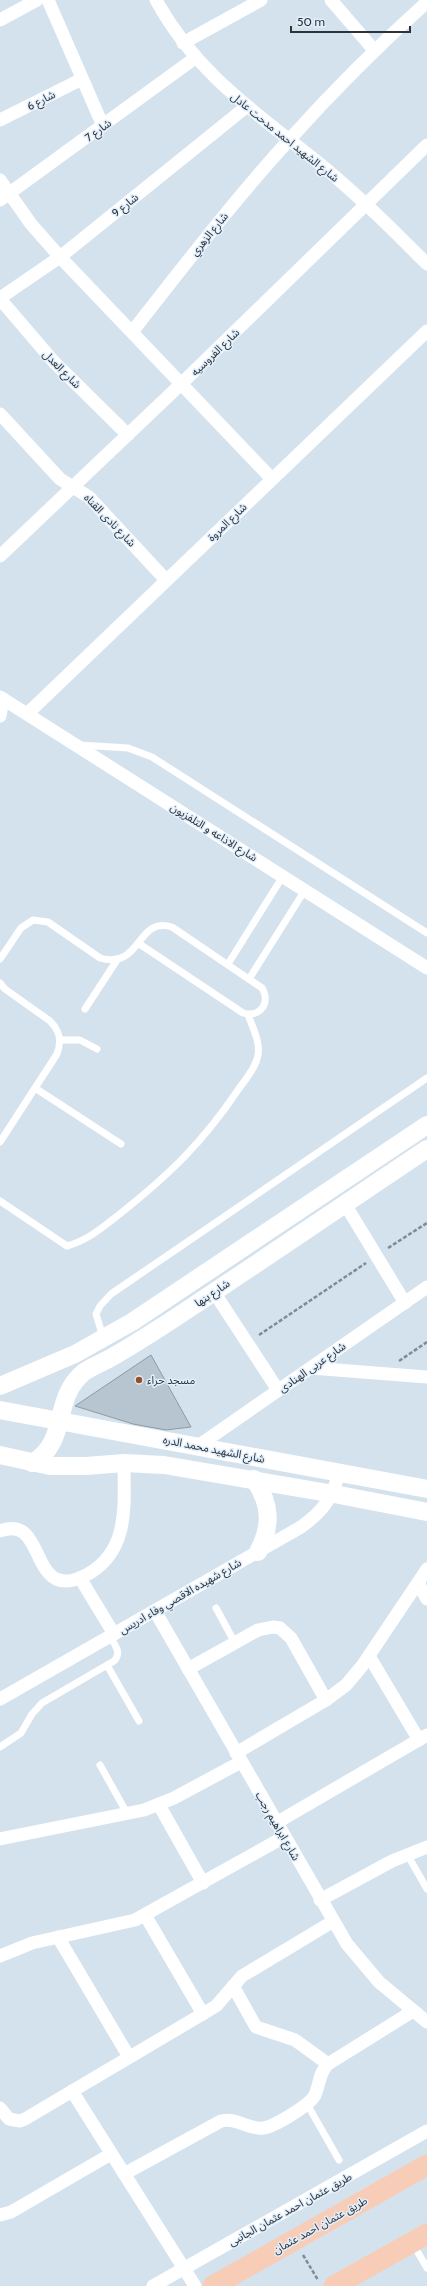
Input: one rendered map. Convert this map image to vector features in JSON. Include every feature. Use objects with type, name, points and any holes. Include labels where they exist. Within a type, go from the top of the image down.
[{"type":"main road","name":"شارع بنها","points":[[0,1386],[52,1365],[104,1338],[159,1305],[427,1125]]},
{"type":"main road","name":"شارع بنها","points":[[32,1463],[43,1456],[52,1446],[57,1434],[67,1394],[85,1372],[138,1342],[427,1149]]},
{"type":"main road","name":"شارع الشهيد محمد الدره","points":[[0,1410],[427,1489]]},
{"type":"main road","name":"شارع الشهيد محمد الدره","points":[[0,1455],[32,1463],[68,1466],[124,1463],[164,1465],[254,1479],[427,1512]]},
{"type":"main road","points":[[254,1479],[264,1496],[269,1515],[268,1528],[258,1552]]},
{"type":"main road","name":"طريق عثمان احمد عثمان","points":[[213,2286],[427,2165]]},
{"type":"main road","points":[[334,2286],[419,2238]]},
{"type":"street","points":[[0,20],[37,0]]},
{"type":"street","points":[[48,0],[103,126]]},
{"type":"street","name":"شارع الشهيد احمد مدحت عادل","points":[[156,0],[183,43],[195,58],[246,107],[289,139],[368,204],[427,264]]},
{"type":"street","points":[[183,43],[261,0]]},
{"type":"street","points":[[332,0],[374,50]]},
{"type":"street","name":"شارع الزهري","points":[[132,332],[235,202],[289,139],[374,50],[427,2]]},
{"type":"street","name":"شارع 7","points":[[5,198],[195,58]]},
{"type":"street","name":"شارع 6","points":[[0,120],[82,79]]},
{"type":"street","name":"شارع 9","points":[[0,299],[60,257],[246,107]]},
{"type":"street","name":"شارع الفروسيه","points":[[0,556],[181,384],[368,204],[427,145]]},
{"type":"street","points":[[0,180],[5,198],[272,479]]},
{"type":"street","name":"شارع العدل","points":[[0,299],[54,362],[128,435]]},
{"type":"street","name":"شارع المروة","points":[[27,714],[427,330]]},
{"type":"street","name":"شارع نادى القناه","points":[[0,414],[60,479],[74,486],[89,497],[166,580]]},
{"type":"street","points":[[0,716],[1,698]]},
{"type":"street","name":"شارع الاذاعه و التلفزيون","points":[[1,698],[427,968]]},
{"type":"street","points":[[345,1204],[405,1303]]},
{"type":"street","name":"شارع عربى الهنادى","points":[[198,1446],[427,1287]]},
{"type":"street","points":[[214,1292],[278,1390]]},
{"type":"street","points":[[311,1368],[427,1377]]},
{"type":"street","points":[[0,1530],[14,1528],[28,1536],[49,1574],[64,1581],[80,1578],[98,1568],[107,1559],[120,1537],[124,1512],[124,1463]]},
{"type":"street","name":"شارع شهيده الاقصي وفاء ادريس","points":[[0,1699],[258,1552],[311,1520],[334,1494],[339,1473]]},
{"type":"street","points":[[0,1839],[129,1815],[159,1805],[239,1758],[326,1700],[350,1680],[369,1656],[427,1569]]},
{"type":"street","points":[[80,1578],[112,1635]]},
{"type":"street","points":[[418,1583],[427,1599]]},
{"type":"street","name":"شارع ابراهيم رجب","points":[[155,1611],[332,1922],[362,1964],[384,1987],[422,2017]]},
{"type":"street","points":[[188,1669],[266,1627],[280,1628],[291,1638],[326,1700]]},
{"type":"street","points":[[276,1823],[423,1737],[369,1656]]},
{"type":"street","points":[[159,1805],[203,1883]]},
{"type":"street","points":[[1,1953],[58,1937],[125,1923],[145,1915],[284,1838]]},
{"type":"street","points":[[320,1900],[407,1854],[427,1847]]},
{"type":"street","points":[[145,1915],[203,2014]]},
{"type":"street","points":[[0,2108],[9,2119],[20,2121],[203,2014],[221,2002],[242,1976],[332,1922]]},
{"type":"street","points":[[58,1937],[129,2057]]},
{"type":"street","points":[[233,1986],[256,2027],[300,2043],[328,2064]]},
{"type":"street","points":[[124,2174],[221,2121],[234,2120],[253,2128],[263,2128],[272,2125],[307,2104],[315,2095],[320,2075],[328,2064],[422,2017]]},
{"type":"street","points":[[72,2091],[195,2286]]},
{"type":"street","name":"طريق عثمان احمد عثمان الجانبى","points":[[154,2286],[427,2131]]},
{"type":"street","points":[[0,2215],[11,2212],[112,2154]]},
{"type":"lane","points":[[75,745],[128,748],[152,757],[427,933]]},
{"type":"lane","points":[[228,964],[283,876]]},
{"type":"lane","points":[[249,979],[305,890]]},
{"type":"lane","points":[[0,958],[26,923],[41,920],[48,922],[100,958],[117,960],[126,957],[152,927],[165,925],[172,927],[262,988],[266,998],[263,1008],[254,1014],[248,1015]]},
{"type":"lane","points":[[0,1201],[67,1246],[89,1238],[167,1176],[205,1136],[224,1112],[253,1069],[258,1058],[258,1046],[248,1015],[138,943]]},
{"type":"lane","points":[[85,1009],[117,960]]},
{"type":"lane","points":[[0,983],[5,989],[50,1021],[55,1026],[60,1040],[57,1054],[0,1142]]},
{"type":"lane","points":[[60,1040],[80,1040],[97,1049]]},
{"type":"lane","points":[[104,1338],[96,1314],[100,1306],[111,1294],[427,1078]]},
{"type":"lane","points":[[35,1088],[121,1144]]},
{"type":"lane","points":[[216,1608],[235,1643]]},
{"type":"lane","points":[[0,1747],[21,1733],[32,1714],[42,1703],[114,1661],[118,1654],[112,1635]]},
{"type":"lane","points":[[106,1666],[139,1721]]},
{"type":"lane","points":[[100,1765],[129,1815]]},
{"type":"lane","points":[[407,1854],[427,1889]]},
{"type":"lane","points":[[307,2104],[338,2160]]},
{"type":"lane","points":[[419,2238],[427,2268]]},
{"type":"path","points":[[246,1343],[427,1223]]},
{"type":"path","points":[[380,1374],[427,1342]]},
{"type":"path","points":[[294,2240],[321,2286]]},
{"type":"building","name":"مسجد حراء","points":[[151,1355],[191,1427],[166,1430],[133,1424],[75,1406]]},
{"type":"place","name":"مسجد حراء","points":[[139,1380]]}]
